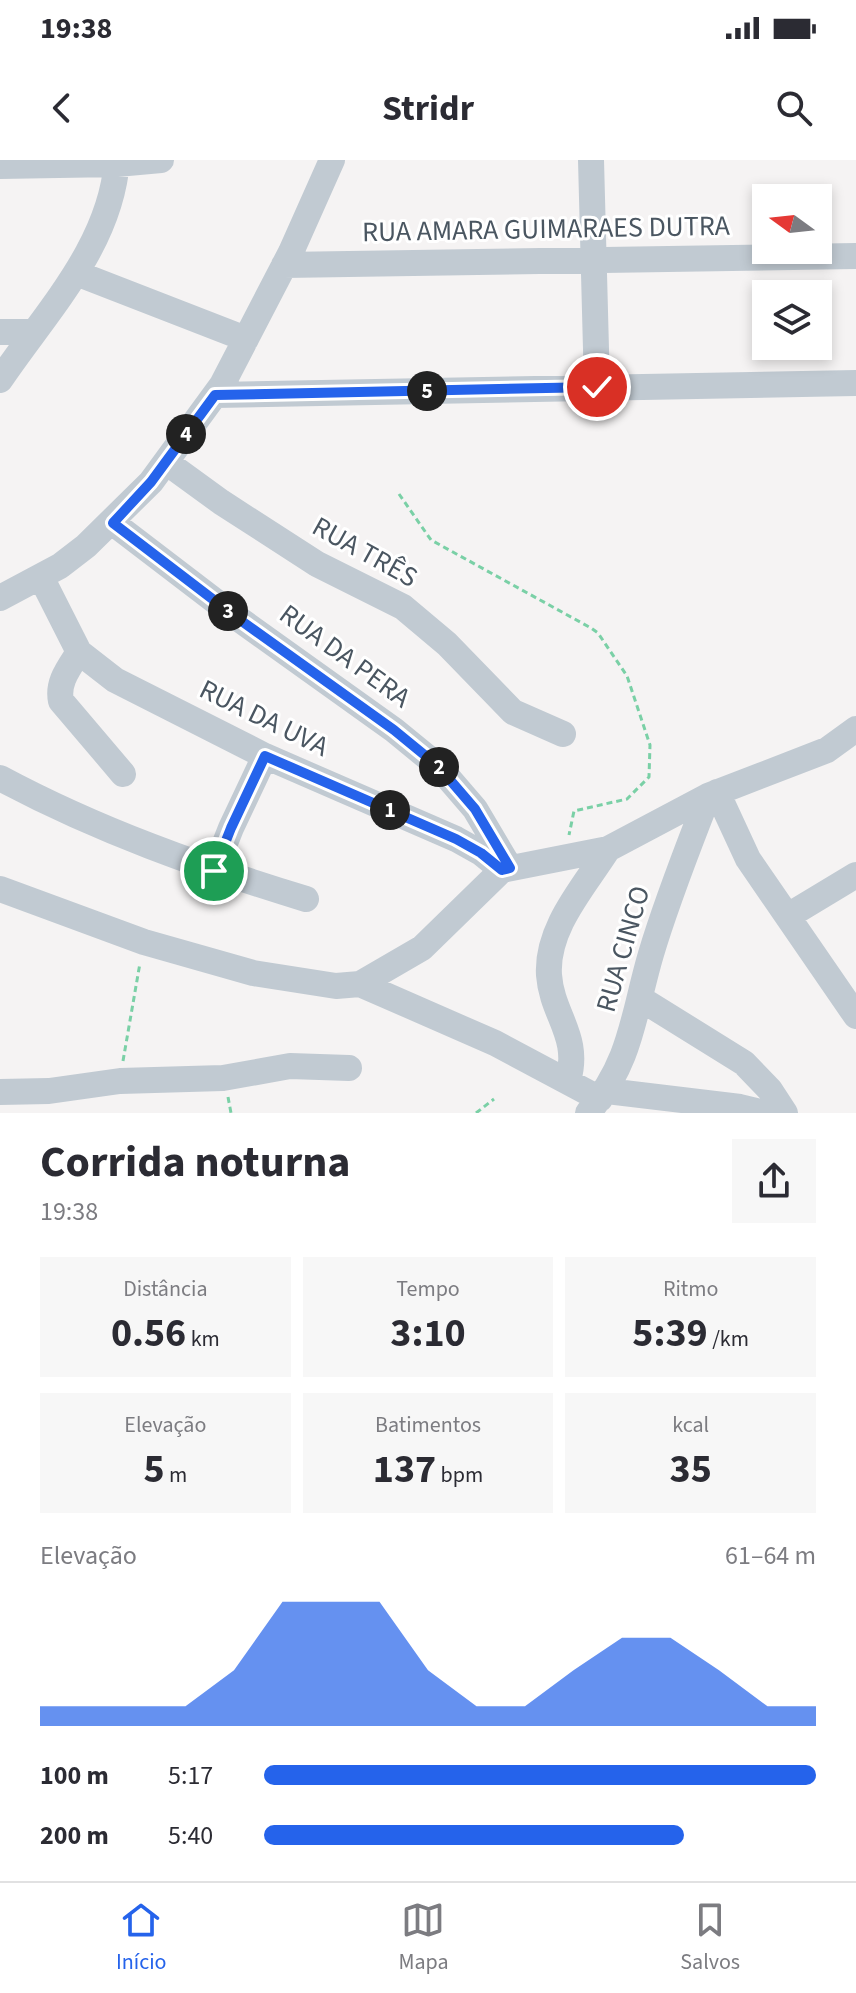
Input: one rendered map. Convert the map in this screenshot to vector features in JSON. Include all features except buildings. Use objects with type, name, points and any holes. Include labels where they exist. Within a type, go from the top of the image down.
[{"type":"street","points":[[0,166],[161,160]]},
{"type":"street","points":[[0,598],[69,559],[113,523],[151,482],[215,395],[284,265],[332,160]]},
{"type":"street","points":[[591,160],[597,387]]},
{"type":"street","points":[[0,380],[76,273],[93,243],[108,202],[117,162]]},
{"type":"street","name":"RUA AMARA GUIMARAES DUTRA","points":[[284,265],[856,256]]},
{"type":"street","points":[[76,273],[246,339]]},
{"type":"street","points":[[0,332],[32,332]]},
{"type":"street","points":[[215,395],[856,383]]},
{"type":"street","name":"RUA TRÊS","points":[[166,462],[317,564],[403,607],[447,644],[513,712],[563,734]]},
{"type":"street","name":"RUA DA PERA","points":[[113,523],[236,617],[394,730],[438,766],[475,809],[506,869]]},
{"type":"street","name":"RUA DA UVA","points":[[41,577],[79,652],[115,680],[265,756],[456,839],[506,869]]},
{"type":"street","points":[[79,652],[63,677],[59,691],[61,701],[123,774]]},
{"type":"street","points":[[0,889],[144,942],[253,973],[336,986],[360,984],[422,948],[506,869],[608,849],[713,794],[827,750],[856,729]]},
{"type":"street","points":[[214,871],[265,756]]},
{"type":"street","points":[[0,778],[60,810],[214,871],[306,899]]},
{"type":"street","points":[[713,794],[748,859],[856,1016]]},
{"type":"street","name":"RUA CINCO","points":[[599,1101],[627,1049],[655,942],[713,794]]},
{"type":"street","points":[[568,1081],[572,1068],[572,1045],[549,978],[549,961],[562,921],[608,849]]},
{"type":"street","points":[[788,916],[856,875]]},
{"type":"street","points":[[360,984],[495,1043],[599,1101],[740,1107],[764,1113]]},
{"type":"street","points":[[641,999],[744,1063],[770,1090],[785,1113]]},
{"type":"street","points":[[0,1092],[49,1091],[120,1081],[223,1078],[290,1066],[349,1068]]},
{"type":"path","points":[[399,494],[431,540],[591,628],[598,633],[627,676],[650,745],[649,777],[627,799],[574,811],[564,858]]},
{"type":"path","points":[[120,1081],[144,942]]},
{"type":"path","points":[[476,1113],[494,1099]]},
{"type":"route","points":[[214,871],[265,756],[456,839],[502,870],[510,868],[475,809],[438,766],[394,730],[236,617],[113,523],[151,482],[215,395],[597,387]]}]
